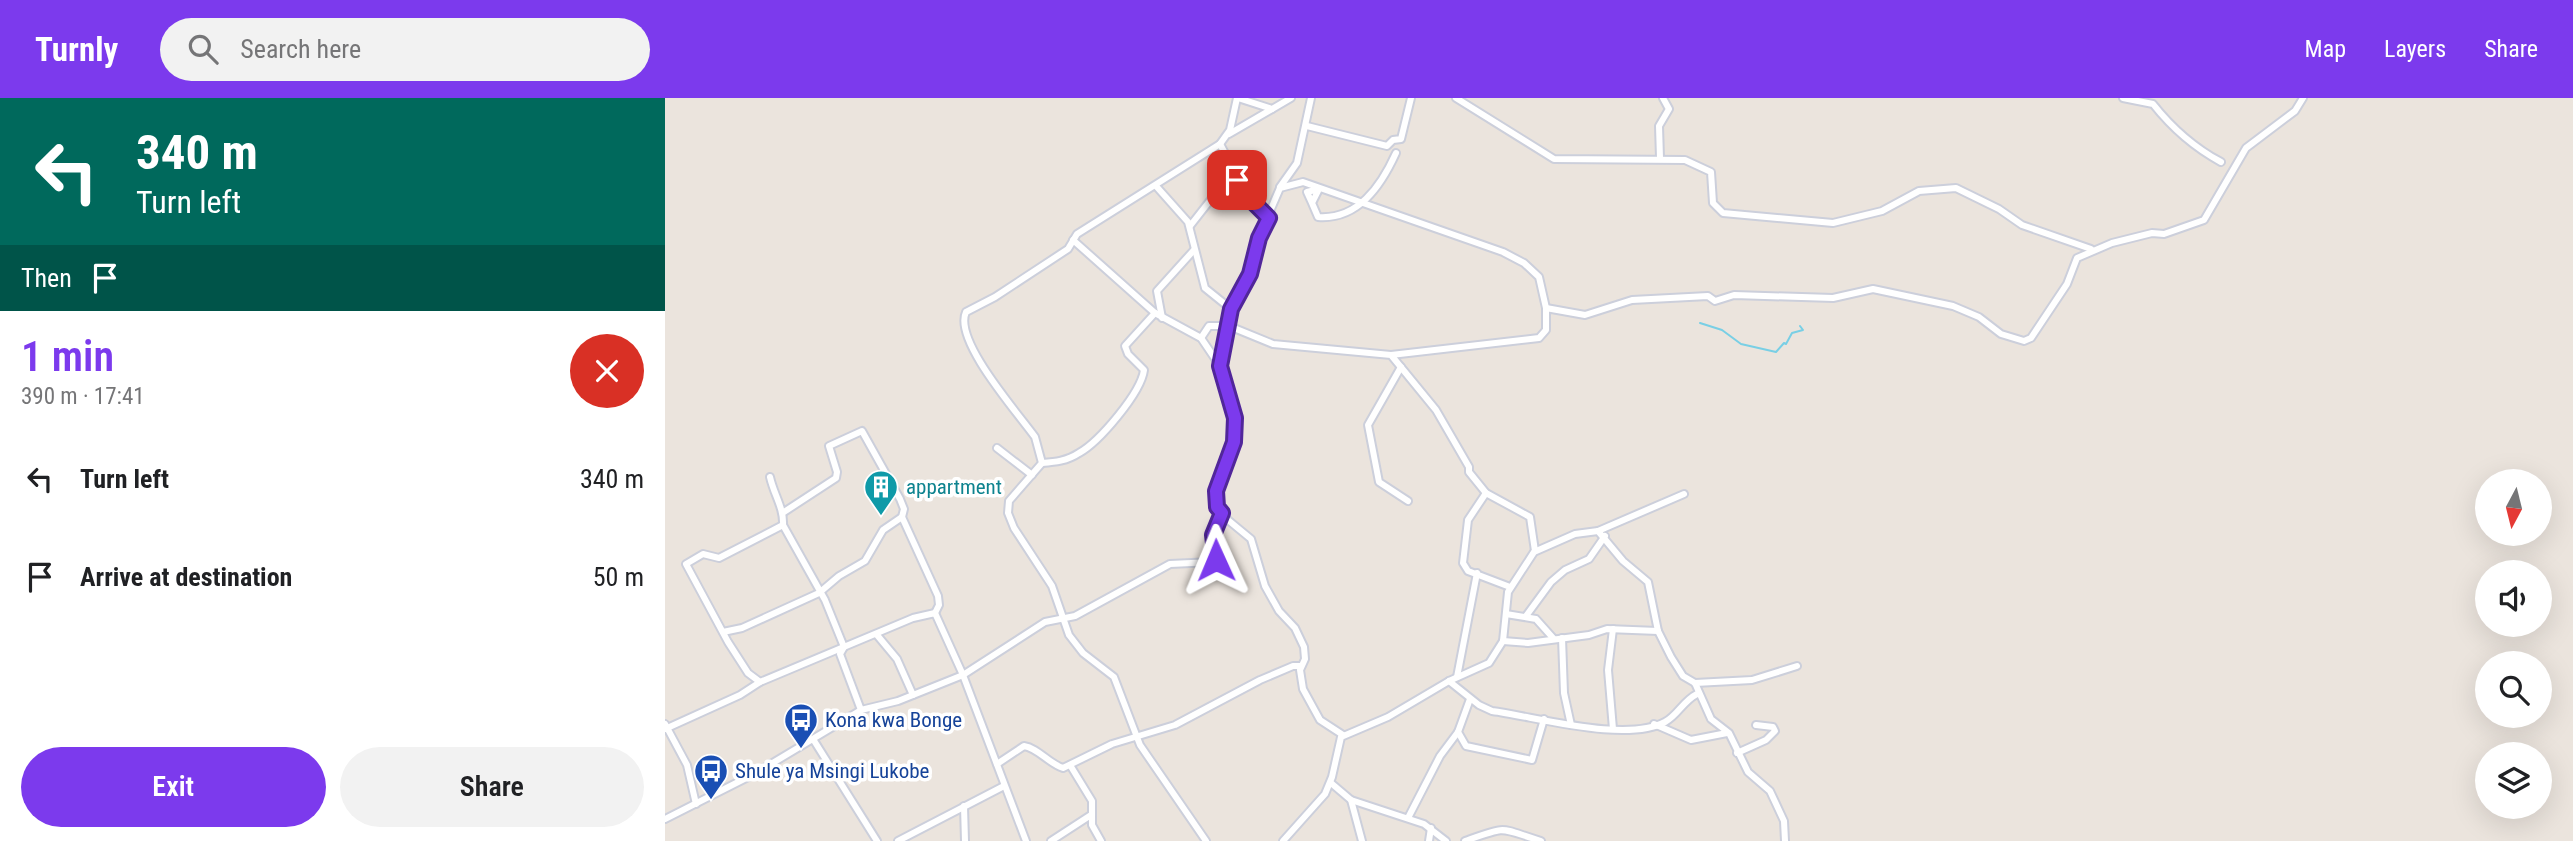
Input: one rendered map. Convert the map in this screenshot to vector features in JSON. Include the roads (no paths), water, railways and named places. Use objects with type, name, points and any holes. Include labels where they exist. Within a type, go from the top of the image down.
[{"type":"street","points":[[1228,134],[1237,98],[1272,109]]},
{"type":"street","points":[[1042,463],[1035,437],[971,349],[963,321],[966,312],[995,297],[1068,249],[1084,229],[1220,144],[1228,134],[1291,98]]},
{"type":"street","points":[[1220,366],[1231,309],[1250,274],[1259,238],[1280,188],[1297,163],[1311,98]]},
{"type":"street","points":[[1307,125],[1387,146],[1393,140],[1401,139],[1411,98]]},
{"type":"street","points":[[1456,98],[1554,159],[1660,158],[1693,161],[1711,172],[1713,202],[1723,213],[1833,223],[1882,211],[1919,191],[1956,188],[1999,209],[2022,225],[2093,250]]},
{"type":"street","points":[[1660,158],[1659,126],[1669,109],[1663,98]]},
{"type":"street","points":[[2123,98],[2153,104],[2170,126],[2199,150],[2221,162]]},
{"type":"street","points":[[1546,307],[1585,315],[1632,300],[1708,296],[1715,301],[1726,295],[1757,294],[1833,298],[1873,289],[1953,306],[1979,317],[2001,334],[2024,341],[2031,338],[2067,285],[2077,258],[2093,250],[2152,233],[2173,232],[2204,220],[2246,148],[2295,111],[2303,98]]},
{"type":"street","points":[[1220,144],[1249,198],[1269,218]]},
{"type":"street","points":[[1312,203],[1318,217],[1332,218],[1366,202],[1387,173],[1396,153]]},
{"type":"street","points":[[1190,226],[1212,198],[1230,163]]},
{"type":"street","points":[[1201,338],[1211,325],[1229,326],[1271,344],[1391,355],[1539,338],[1546,330],[1546,307],[1539,277],[1519,260],[1366,202],[1303,182],[1280,188]]},
{"type":"street","points":[[1156,186],[1190,226],[1205,288],[1231,309]]},
{"type":"street","points":[[1073,240],[1155,313],[1189,329],[1201,338],[1220,366],[1235,418],[1234,442],[1216,491],[1217,507],[1251,539],[1264,584],[1279,611],[1295,628],[1304,647],[1305,659],[1300,666],[1303,689],[1320,720],[1343,735]]},
{"type":"street","points":[[1162,318],[1157,291],[1194,250]]},
{"type":"street","points":[[1155,313],[1125,346],[1144,370],[1129,400],[1087,448],[1068,459],[1042,463],[1015,491],[1008,513],[1014,528],[1052,586],[1062,621],[1083,653],[1114,677],[1135,736],[1206,841]]},
{"type":"street","points":[[1391,355],[1436,410],[1469,467],[1469,472],[1486,493],[1530,517],[1535,551]]},
{"type":"street","points":[[1401,367],[1374,411],[1368,428],[1379,482],[1408,501]]},
{"type":"street","points":[[784,512],[835,478],[837,472],[829,446],[862,431],[897,491],[904,509],[902,517],[938,596],[939,605],[935,613]]},
{"type":"street","points":[[997,448],[1032,475]]},
{"type":"street","points":[[770,477],[774,497],[784,512],[783,526],[820,593],[844,647]]},
{"type":"street","points":[[1486,493],[1469,517],[1463,563],[1468,570],[1510,587]]},
{"type":"street","points":[[1283,841],[1303,823],[1331,783],[1338,744],[1343,735],[1388,717],[1449,681],[1489,663],[1503,641],[1510,587],[1535,551],[1575,534],[1598,531],[1684,494]]},
{"type":"street","points":[[665,818],[696,804],[861,710],[913,695],[963,675],[1045,622],[1062,621],[1170,564],[1181,561],[1201,564],[1216,560],[1213,535],[1222,513]]},
{"type":"street","points":[[723,632],[742,628],[820,593],[839,576],[865,561],[883,530],[902,517]]},
{"type":"street","points":[[760,682],[748,673],[687,563],[703,554],[719,558],[783,526]]},
{"type":"street","points":[[1598,531],[1605,536],[1620,558],[1647,582],[1658,631],[1683,676],[1695,684],[1752,680],[1797,666]]},
{"type":"street","points":[[1526,617],[1551,582],[1565,570],[1588,559],[1605,536]]},
{"type":"street","points":[[1457,677],[1477,573]]},
{"type":"street","points":[[696,804],[681,750],[666,727],[740,695],[760,682],[913,618],[935,613]]},
{"type":"street","points":[[935,613],[963,675],[1025,841]]},
{"type":"street","points":[[1506,614],[1536,619],[1553,638]]},
{"type":"street","points":[[1503,641],[1528,643],[1613,629],[1658,631]]},
{"type":"street","points":[[1613,629],[1608,670],[1613,729]]},
{"type":"street","points":[[877,635],[895,655],[913,695]]},
{"type":"street","points":[[1562,638],[1564,693],[1571,725]]},
{"type":"street","points":[[844,647],[840,654],[861,710]]},
{"type":"street","points":[[997,764],[1024,746],[1033,748],[1049,763],[1063,768],[1135,736],[1183,722],[1260,680],[1293,666],[1300,666]]},
{"type":"street","points":[[1449,681],[1470,699],[1492,711],[1571,725],[1613,729],[1637,729],[1665,723],[1682,703],[1697,694]]},
{"type":"street","points":[[1695,684],[1697,694],[1711,719],[1729,733],[1748,772],[1764,784],[1779,806],[1785,841]]},
{"type":"street","points":[[1408,818],[1426,780],[1458,732],[1470,699]]},
{"type":"street","points":[[1451,741],[1495,754],[1510,754],[1532,760],[1544,719]]},
{"type":"street","points":[[1654,724],[1691,740],[1729,733]]},
{"type":"street","points":[[1737,752],[1766,740],[1775,731],[1773,727],[1756,725]]},
{"type":"street","points":[[1458,732],[1462,743]]},
{"type":"street","points":[[813,739],[877,841]]},
{"type":"street","points":[[1070,765],[1090,796],[1094,828],[1101,841]]},
{"type":"street","points":[[1331,783],[1351,800],[1408,818],[1431,828],[1447,841]]},
{"type":"street","points":[[898,841],[1004,786]]},
{"type":"street","points":[[1351,800],[1363,841]]},
{"type":"street","points":[[964,806],[965,841]]},
{"type":"street","points":[[1051,841],[1091,815]]},
{"type":"street","points":[[1429,841],[1431,828]]},
{"type":"street","points":[[1465,841],[1495,830],[1507,829],[1541,841]]},
{"type":"waterway","points":[[1700,323],[1722,330],[1741,344],[1776,352],[1786,344],[1792,333],[1803,330],[1800,326]]},
{"type":"place","name":"appartment","points":[[881,517]]},
{"type":"place","name":"Kona kwa Bonge","points":[[801,750]]},
{"type":"place","name":"Shule ya Msingi Lukobe","points":[[711,801]]}]
